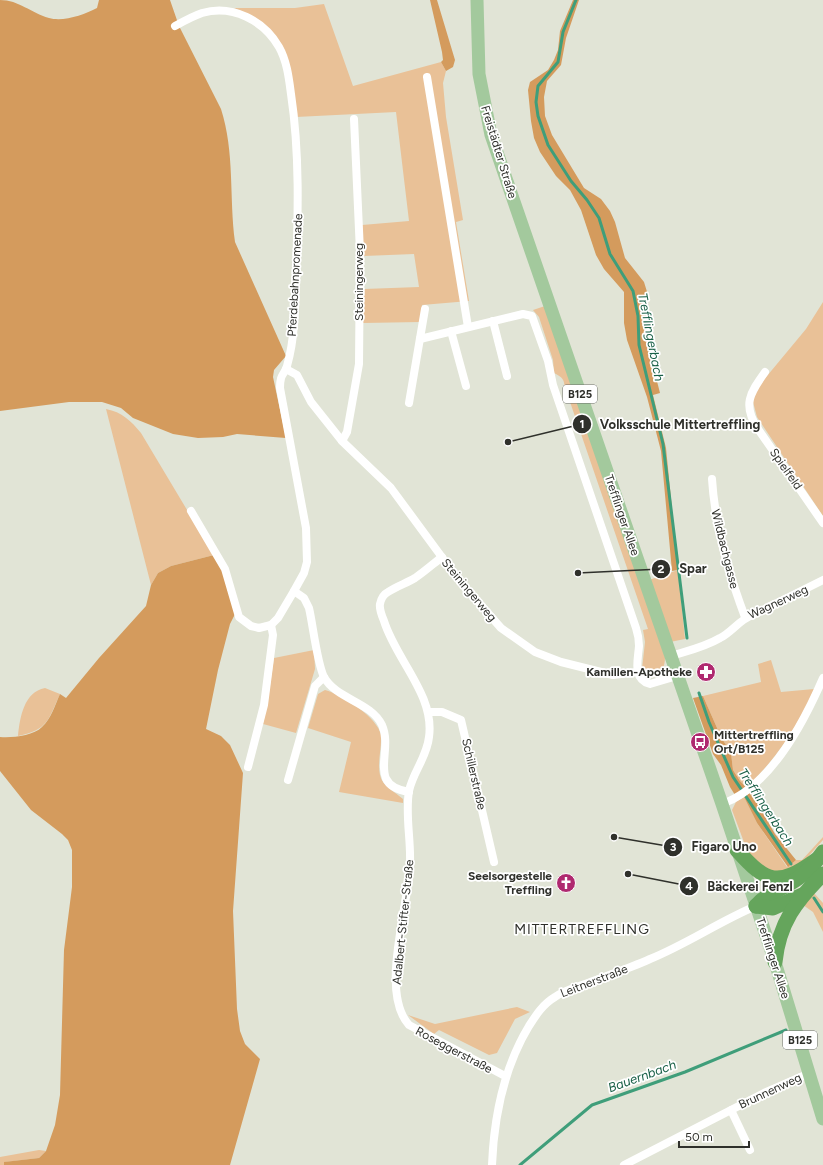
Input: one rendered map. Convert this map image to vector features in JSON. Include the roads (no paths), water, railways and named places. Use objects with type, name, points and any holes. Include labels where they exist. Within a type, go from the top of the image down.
[{"type":"highway","points":[[737,850],[754,868],[771,878],[785,878],[802,870],[820,856]]},
{"type":"highway","points":[[756,906],[764,896],[797,879],[807,872],[820,856]]},
{"type":"highway","points":[[775,962],[776,949],[786,920],[803,895],[823,874]]},
{"type":"highway","points":[[756,906],[773,908],[803,895]]},
{"type":"main road","name":"Freistädter Straße","points":[[477,0],[478,56],[482,93],[491,135],[516,207]]},
{"type":"main road","name":"Trefflinger Allee","points":[[516,207],[722,804],[775,962],[810,1073],[823,1120]]},
{"type":"street","name":"Pferdebahnpromenade","points":[[175,26],[202,13],[210,11],[234,12],[250,19],[266,30],[280,49],[285,62],[297,137],[298,214],[296,307],[286,369],[280,377],[281,394],[307,541],[307,562],[304,574],[278,618],[271,625]]},
{"type":"street","points":[[427,77],[468,327]]},
{"type":"street","name":"Steiningerweg","points":[[342,441],[347,432],[359,364],[360,252],[354,119]]},
{"type":"street","points":[[408,402],[425,309]]},
{"type":"street","points":[[420,339],[523,314],[529,315],[534,320],[548,361],[553,385],[639,638],[637,672],[642,680],[650,684],[677,676]]},
{"type":"street","points":[[493,321],[507,376]]},
{"type":"street","points":[[451,332],[466,386]]},
{"type":"street","name":"Steiningerweg","points":[[286,369],[296,375],[311,402],[342,441],[391,488],[442,557],[489,616],[524,645],[561,662],[604,674],[620,675],[637,672]]},
{"type":"street","name":"Spielfeld","points":[[765,372],[750,396],[748,405],[752,416],[758,429],[823,523]]},
{"type":"street","name":"Wildbachgasse","points":[[712,479],[715,511],[723,550],[745,617]]},
{"type":"street","points":[[191,511],[225,569],[239,617],[245,623],[258,628],[271,625],[273,635],[264,704],[248,767]]},
{"type":"street","name":"Adalbert-Stifter-Straße","points":[[405,1021],[398,1004],[396,987],[398,951],[410,863],[408,804],[412,778],[426,752],[430,737],[429,712],[424,700],[394,646],[385,626],[380,604],[382,597],[388,592],[416,577],[442,557]]},
{"type":"street","name":"Wagnerweg","points":[[670,656],[721,638],[745,617],[753,615],[823,580]]},
{"type":"street","points":[[294,591],[304,598],[309,608],[324,676],[334,687],[378,720],[384,732],[386,778],[394,788],[409,792]]},
{"type":"street","points":[[288,780],[315,686],[324,676]]},
{"type":"street","points":[[722,804],[736,798],[763,777],[808,713],[823,678]]},
{"type":"street","name":"Schillerstraße","points":[[429,712],[442,712],[461,720],[494,862]]},
{"type":"street","name":"Leitnerstraße","points":[[492,1165],[496,1120],[505,1076],[514,1052],[535,1016],[554,997],[662,954],[730,917],[756,906]]},
{"type":"street","name":"Roseggerstraße","points":[[405,1021],[409,1025],[434,1039],[505,1076]]},
{"type":"street","name":"Brunnenweg","points":[[625,1165],[731,1110],[810,1073]]},
{"type":"street","name":"Brunnenweg","points":[[731,1110],[750,1150]]},
{"type":"waterway","name":"Trefflingerbach","points":[[576,0],[563,32],[558,62],[538,86],[536,102],[538,116],[548,145],[571,181],[587,200],[599,218],[610,254],[633,291],[638,316],[639,345],[663,444],[687,638]]},
{"type":"waterway","name":"Trefflingerbach","points":[[699,693],[709,722],[733,777],[791,864]]},
{"type":"waterway","name":"Trefflingerbach","points":[[814,898],[823,912]]},
{"type":"waterway","name":"Bauernbach","points":[[520,1165],[592,1105],[685,1072],[786,1030]]},
{"type":"place","name":"Volksschule Mittertreffling","points":[[508,442]]},
{"type":"place","name":"Spar","points":[[578,573]]},
{"type":"place","name":"Kamillen-Apotheke","points":[[706,672]]},
{"type":"place","name":"Mittertreffling Ort/B125","points":[[700,742]]},
{"type":"place","name":"Figaro Uno","points":[[614,837]]},
{"type":"place","name":"Bäckerei Fenzl","points":[[628,874]]},
{"type":"place","name":"Seelsorgestelle Treffling","points":[[566,883]]},
{"type":"district","name":"MITTERTREFFLING","points":[[582,929]]}]
